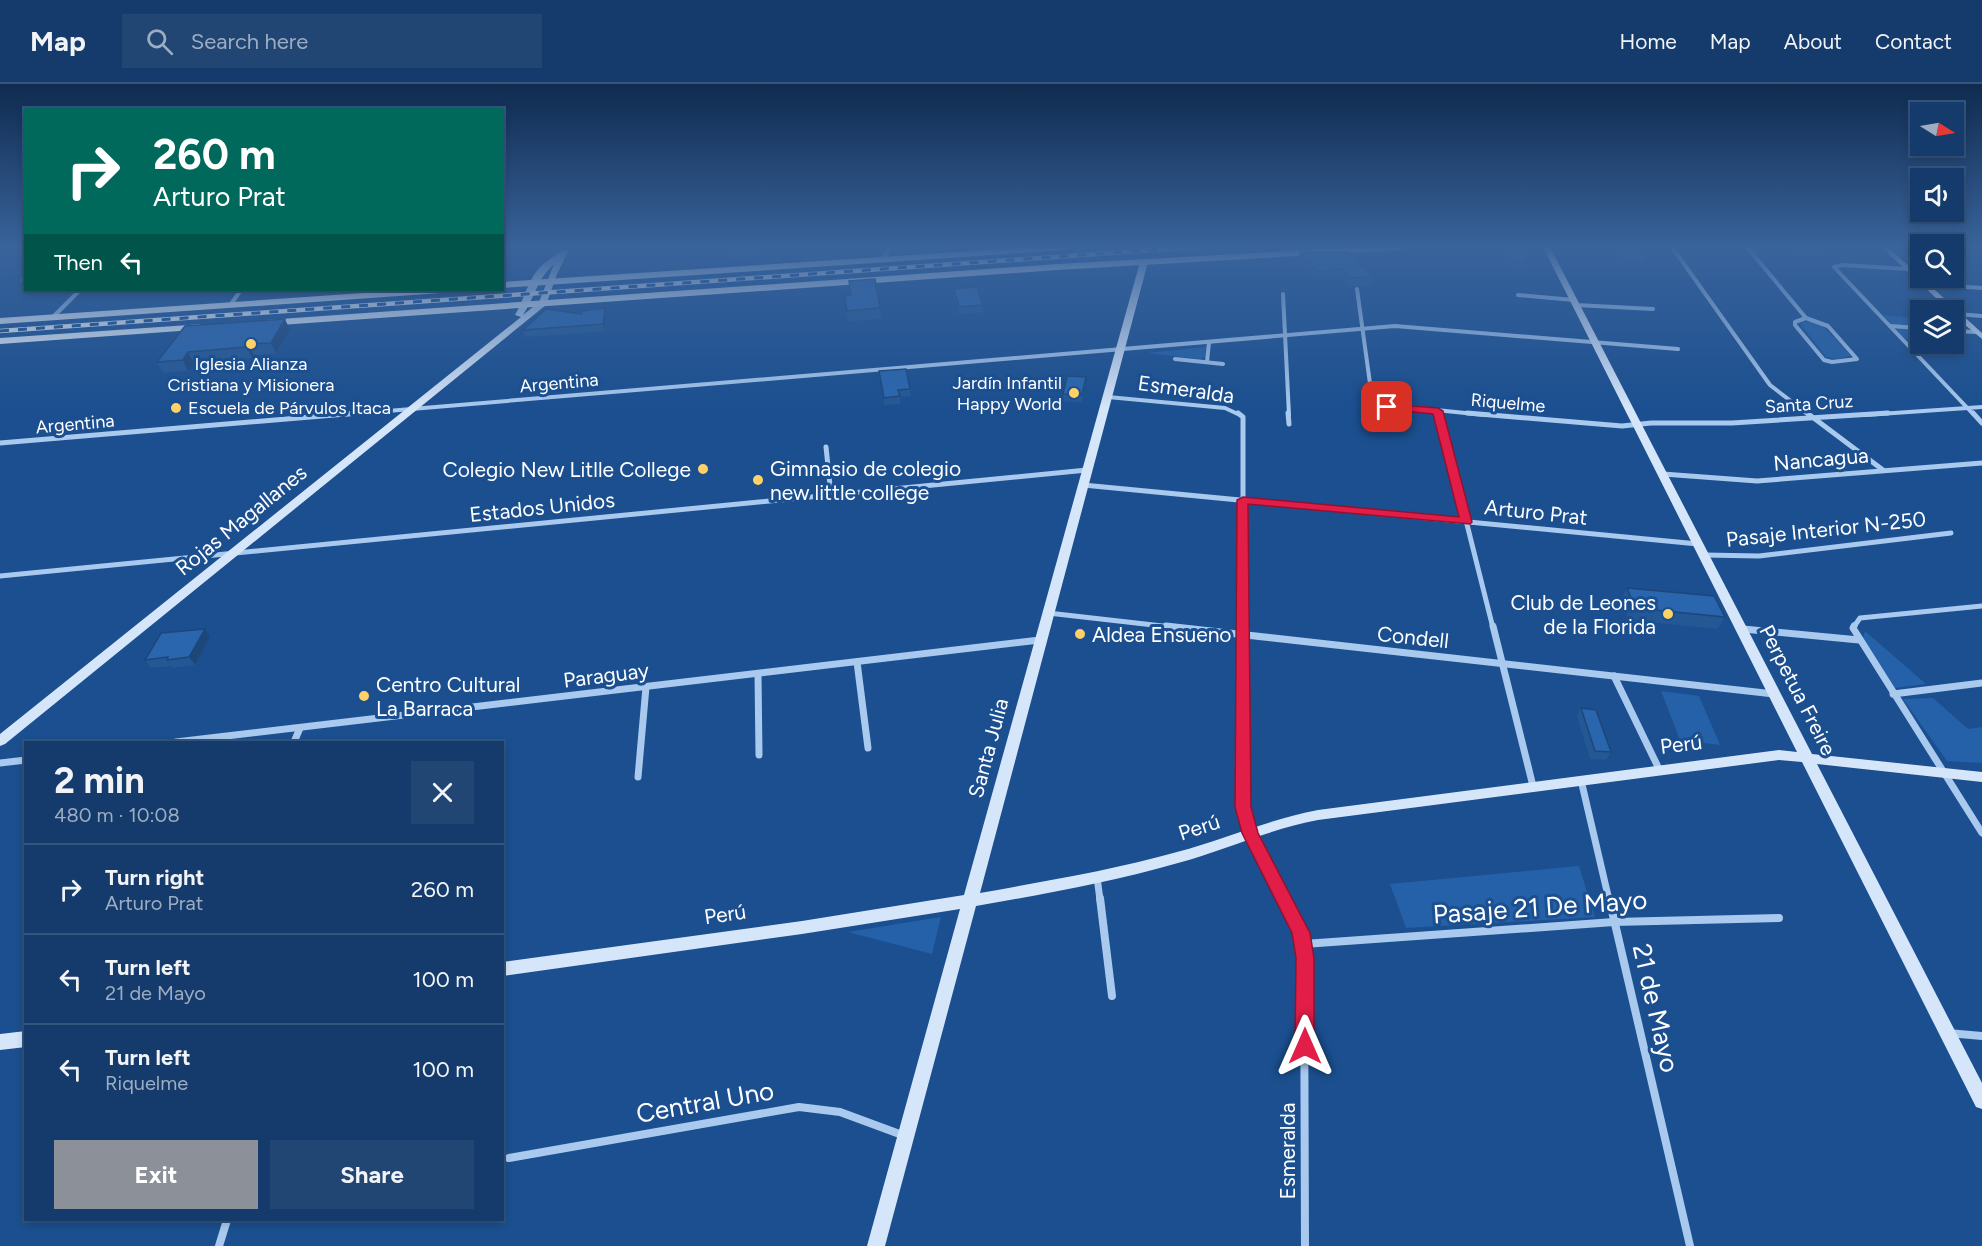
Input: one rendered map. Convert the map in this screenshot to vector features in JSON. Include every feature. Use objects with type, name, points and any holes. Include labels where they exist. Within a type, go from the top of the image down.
[{"type":"main road","points":[[0,321],[273,301]]},
{"type":"main road","points":[[257,323],[569,301]]},
{"type":"main road","points":[[0,341],[211,327]]},
{"type":"street","points":[[53,317],[69,301]]},
{"type":"street","name":"Rojas Magallanes","points":[[507,330],[527,301]]},
{"type":"street","name":"Santa Julia","points":[[876,1246],[1133,301]]},
{"type":"street","points":[[1283,301],[1289,424]]},
{"type":"street","points":[[1359,301],[1363,324],[1361,329]]},
{"type":"street","points":[[1569,301],[1653,309]]},
{"type":"street","points":[[1710,301],[1767,381],[1884,471]]},
{"type":"street","points":[[1792,301],[1806,318],[1828,326],[1857,359],[1832,362],[1824,360],[1795,325],[1795,322],[1806,318]]},
{"type":"street","points":[[1866,301],[1982,423]]},
{"type":"street","name":"Perpetua Freire","points":[[1575,302],[1982,1101]]},
{"type":"street","name":"Rojas Magallanes","points":[[0,741],[543,303]]},
{"type":"street","points":[[1964,314],[1982,316]]},
{"type":"street","points":[[1964,320],[1979,335]]},
{"type":"street","name":"Argentina","points":[[0,443],[1361,329],[1415,326],[1678,349]]},
{"type":"street","points":[[1890,326],[1910,327]]},
{"type":"street","name":"Riquelme","points":[[1361,329],[1372,398],[1377,404],[1438,411],[1638,425]]},
{"type":"street","points":[[1964,333],[1979,335]]},
{"type":"street","points":[[1207,362],[1209,342]]},
{"type":"street","points":[[1175,359],[1223,364]]},
{"type":"street","name":"Esmeralda","points":[[1108,397],[1225,408],[1241,414],[1243,420],[1243,807],[1250,833],[1296,921],[1304,944],[1305,1246]]},
{"type":"street","name":"Santa Cruz","points":[[1638,425],[1651,423],[1719,424],[1966,406],[1982,407]]},
{"type":"street","points":[[1438,411],[1533,786]]},
{"type":"street","points":[[825,447],[831,495]]},
{"type":"street","name":"Nancagua","points":[[1663,474],[1747,481],[1982,463]]},
{"type":"street","name":"Estados Unidos","points":[[0,576],[1087,470]]},
{"type":"street","name":"Arturo Prat","points":[[1083,485],[1699,544]]},
{"type":"street","name":"Pasaje Interior N-250","points":[[1705,555],[1750,556],[1951,533]]},
{"type":"street","points":[[1982,606],[1860,618],[1853,628],[1982,833]]},
{"type":"street","name":"Condell","points":[[1047,614],[1776,694]]},
{"type":"street","points":[[1743,629],[1859,640]]},
{"type":"street","name":"Paraguay","points":[[186,741],[1040,640]]},
{"type":"street","points":[[856,662],[868,748]]},
{"type":"street","points":[[758,674],[759,755]]},
{"type":"street","points":[[1614,676],[1659,769]]},
{"type":"street","points":[[1893,694],[1982,683]]},
{"type":"street","points":[[638,777],[646,687]]},
{"type":"street","points":[[294,741],[300,728]]},
{"type":"street","name":"Perú","points":[[504,969],[970,900],[1097,876],[1179,857],[1286,821],[1318,814],[1659,769],[1769,756],[1808,757],[1982,777]]},
{"type":"street","points":[[0,764],[24,760]]},
{"type":"street","name":"21 de Mayo","points":[[1581,780],[1690,1246]]},
{"type":"street","points":[[1097,876],[1112,996]]},
{"type":"street","name":"Pasaje 21 De Mayo","points":[[1304,944],[1614,922],[1779,918]]},
{"type":"street","points":[[1948,1033],[1982,1036]]},
{"type":"street","points":[[0,1042],[24,1039]]},
{"type":"street","name":"Central Uno","points":[[508,1158],[799,1107],[843,1112],[906,1136]]},
{"type":"street","points":[[219,1246],[227,1221]]},
{"type":"shaded area","points":[[1883,315],[1907,317],[1910,320],[1910,339],[1905,339]]},
{"type":"shaded area","points":[[1811,321],[1821,324],[1851,356],[1836,359],[1826,357],[1801,325],[1803,322]]},
{"type":"shaded area","points":[[1206,347],[1205,357],[1200,359],[1147,353]]},
{"type":"shaded area","points":[[1865,631],[1926,684],[1895,688],[1863,638]]},
{"type":"shaded area","points":[[1661,691],[1699,696],[1720,745],[1680,740]]},
{"type":"shaded area","points":[[1933,698],[1968,729],[1982,727],[1982,763],[1947,761],[1903,699]]},
{"type":"shaded area","points":[[1579,866],[1595,917],[1406,928],[1390,884]]},
{"type":"shaded area","points":[[941,917],[932,954],[848,932]]},
{"type":"building","points":[[846,301],[879,301],[880,308],[847,311]]},
{"type":"building","points":[[957,301],[982,301],[983,305],[959,307]]},
{"type":"building","points":[[605,308],[603,324],[523,330],[546,309],[581,314],[582,311]]},
{"type":"building","points":[[285,319],[271,343],[188,352],[183,360],[157,362],[185,326]]},
{"type":"building","points":[[906,369],[910,389],[898,390],[900,396],[884,398],[879,371]]},
{"type":"building","points":[[1067,376],[1086,377],[1082,395],[1063,394]]},
{"type":"building","points":[[1627,588],[1714,596],[1725,617],[1635,608]]},
{"type":"building","points":[[205,629],[189,657],[145,660],[161,633]]},
{"type":"building","points":[[1581,708],[1596,710],[1611,752],[1595,751]]},
{"type":"railway","points":[[0,331],[424,301]]},
{"type":"place","name":"Iglesia Alianza Cristiana y Misionera","points":[[251,344]]},
{"type":"place","name":"Jardín Infantil Happy World","points":[[1074,393]]},
{"type":"place","name":"Escuela de Párvulos Itaca","points":[[176,408]]},
{"type":"place","name":"Colegio New Litlle College","points":[[703,469]]},
{"type":"place","name":"Gimnasio de colegio new little college","points":[[758,480]]},
{"type":"place","name":"Club de Leones de la Florida","points":[[1668,614]]},
{"type":"place","name":"Aldea Ensueno","points":[[1080,634]]},
{"type":"place","name":"Centro Cultural La Barraca","points":[[364,696]]},
{"type":"route","points":[[1305,1046],[1304,944],[1296,921],[1250,833],[1243,807],[1243,500],[1466,522],[1438,411],[1387,407]]}]
